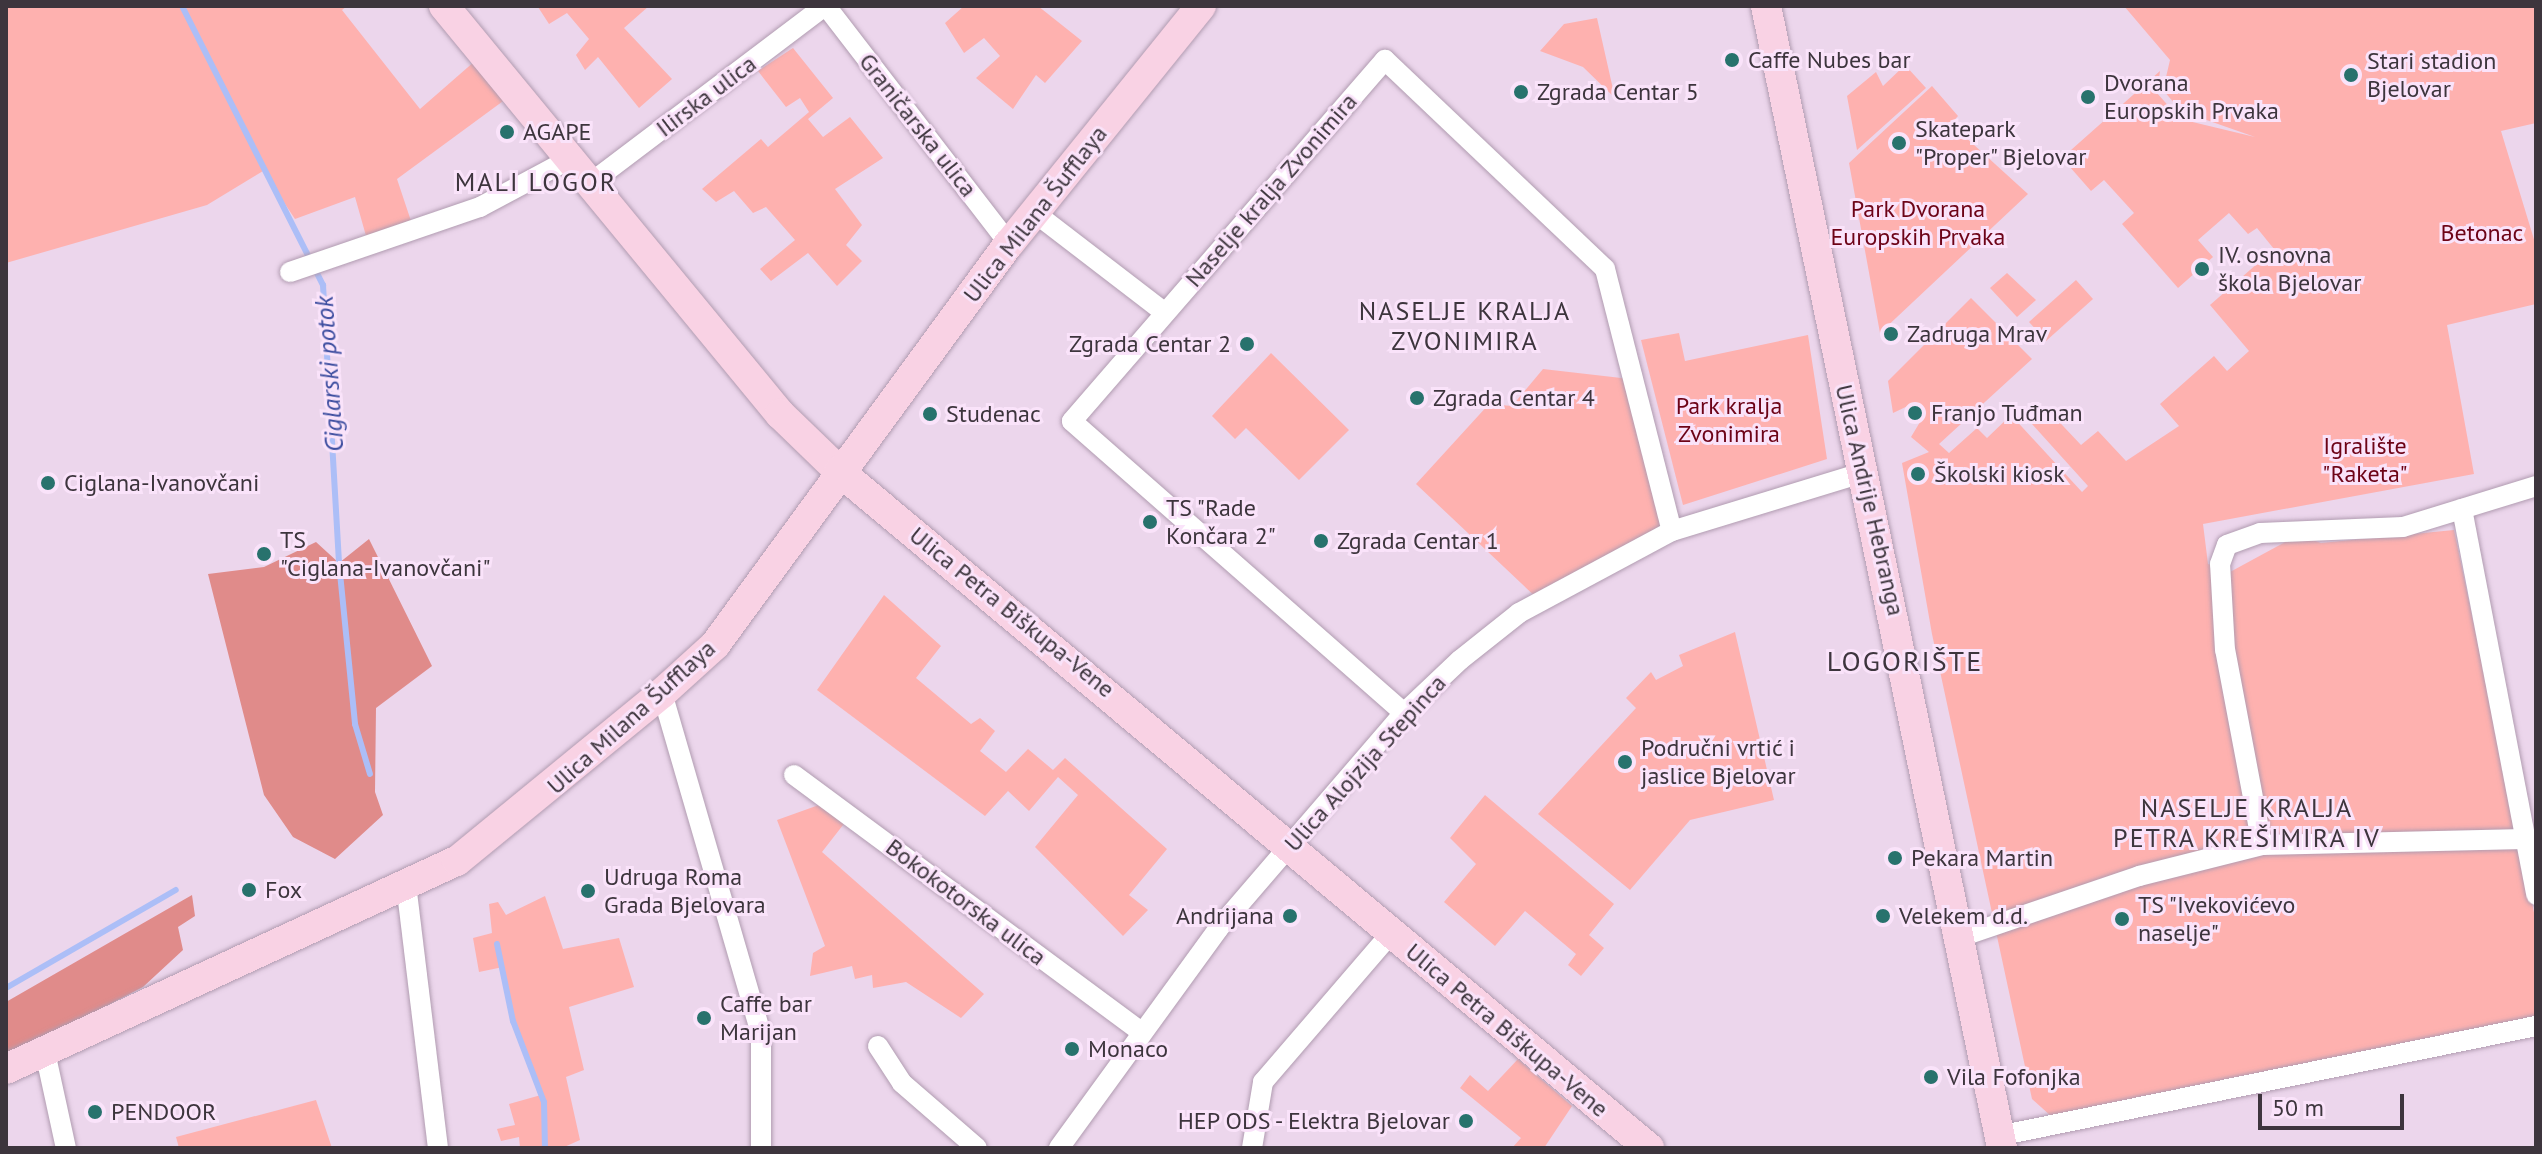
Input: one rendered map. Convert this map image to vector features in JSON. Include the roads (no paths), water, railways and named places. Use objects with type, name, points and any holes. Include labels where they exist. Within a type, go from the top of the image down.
[{"type":"main road","name":"Ulica Petra Biškupa-Vene","points":[[444,6],[588,185],[780,414],[839,471],[1649,1148]]},
{"type":"main road","name":"Ulica Milana Šufflaya","points":[[6,1069],[469,852],[662,693],[715,645],[839,471],[1009,244],[1201,6]]},
{"type":"main road","name":"Ulica Andrije Hebranga","points":[[1766,6],[2005,1144]]},
{"type":"street","name":"Ilirska ulica","points":[[588,185],[825,6]]},
{"type":"street","name":"Graničarska ulica","points":[[825,6],[1009,244]]},
{"type":"street","name":"Naselje kralja Zvonimira","points":[[1404,713],[1072,421],[1385,60],[1605,269],[1672,531]]},
{"type":"street","points":[[290,272],[480,207],[568,160]]},
{"type":"street","points":[[1035,213],[1164,312]]},
{"type":"street","name":"Ulica Alojzija Stepinca","points":[[1059,1148],[1138,1030],[1404,713],[1519,613],[1672,531],[1862,473]]},
{"type":"street","points":[[2262,845],[2225,650],[2220,564],[2227,545],[2260,533],[2403,527],[2536,486]]},
{"type":"street","points":[[2462,509],[2536,895]]},
{"type":"street","points":[[662,693],[761,1033],[761,1148]]},
{"type":"street","name":"Bokokotorska ulica","points":[[794,775],[1138,1030]]},
{"type":"street","points":[[1960,937],[2139,876],[2262,845],[2305,838],[2525,839]]},
{"type":"street","points":[[406,884],[438,1148]]},
{"type":"street","points":[[1252,1148],[1263,1082],[1391,933]]},
{"type":"street","points":[[2005,1144],[2536,1026]]},
{"type":"street","points":[[878,1046],[902,1083],[977,1148]]},
{"type":"street","points":[[45,1052],[66,1148]]},
{"type":"waterway","name":"Ciglarski potok","points":[[182,6],[323,285],[339,563],[355,724],[370,774]]},
{"type":"waterway","points":[[6,988],[176,890]]},
{"type":"waterway","name":"Ciglarski potok","points":[[497,944],[513,1021],[544,1102],[545,1148]]},
{"type":"place","name":"Caffe Nubes bar","points":[[1732,60]]},
{"type":"place","name":"Stari stadion Bjelovar","points":[[2351,75]]},
{"type":"place","name":"Zgrada Centar 5","points":[[1521,92]]},
{"type":"place","name":"Dvorana Europskih Prvaka","points":[[2088,97]]},
{"type":"place","name":"AGAPE","points":[[507,132]]},
{"type":"place","name":"Skatepark \"Proper\" Bjelovar","points":[[1899,143]]},
{"type":"place","name":"IV. osnovna škola Bjelovar","points":[[2202,269]]},
{"type":"place","name":"Zadruga Mrav","points":[[1891,334]]},
{"type":"place","name":"Zgrada Centar 2","points":[[1247,344]]},
{"type":"place","name":"Zgrada Centar 4","points":[[1417,398]]},
{"type":"place","name":"Franjo Tuđman","points":[[1915,413]]},
{"type":"place","name":"Studenac","points":[[930,414]]},
{"type":"place","name":"Školski kiosk","points":[[1918,474]]},
{"type":"place","name":"Ciglana-Ivanovčani","points":[[48,483]]},
{"type":"place","name":"TS \"Rade Končara 2\"","points":[[1150,522]]},
{"type":"place","name":"Zgrada Centar 1","points":[[1321,541]]},
{"type":"place","name":"TS \"Ciglana-Ivanovčani\"","points":[[264,554]]},
{"type":"place","name":"Područni vrtić i jaslice Bjelovar","points":[[1625,762]]},
{"type":"place","name":"Pekara Martin","points":[[1895,858]]},
{"type":"place","name":"Fox","points":[[249,890]]},
{"type":"place","name":"Udruga Roma Grada Bjelovara","points":[[588,891]]},
{"type":"place","name":"Andrijana","points":[[1290,916]]},
{"type":"place","name":"Velekem d.d.","points":[[1883,916]]},
{"type":"place","name":"TS \"Ivekovićevo naselje\"","points":[[2122,919]]},
{"type":"place","name":"Caffe bar Marijan","points":[[704,1018]]},
{"type":"place","name":"Monaco","points":[[1072,1049]]},
{"type":"place","name":"Vila Fofonjka","points":[[1931,1077]]},
{"type":"place","name":"PENDOOR","points":[[95,1112]]},
{"type":"place","name":"HEP ODS - Elektra Bjelovar","points":[[1466,1121]]},
{"type":"district","name":"MALI LOGOR","points":[[536,182]]},
{"type":"district","name":"NASELJE KRALJA ZVONIMIRA","points":[[1465,326]]},
{"type":"district","name":"LOGORIŠTE","points":[[1905,661]]},
{"type":"district","name":"NASELJE KRALJA PETRA KREŠIMIRA IV","points":[[2247,823]]},
{"type":"park label","name":"Park Dvorana Europskih Prvaka","points":[[1918,223]]},
{"type":"park label","name":"Betonac","points":[[2482,233]]},
{"type":"park label","name":"Park kralja Zvonimira","points":[[1729,420]]},
{"type":"park label","name":"Igralište \"Raketa\"","points":[[2365,460]]}]
